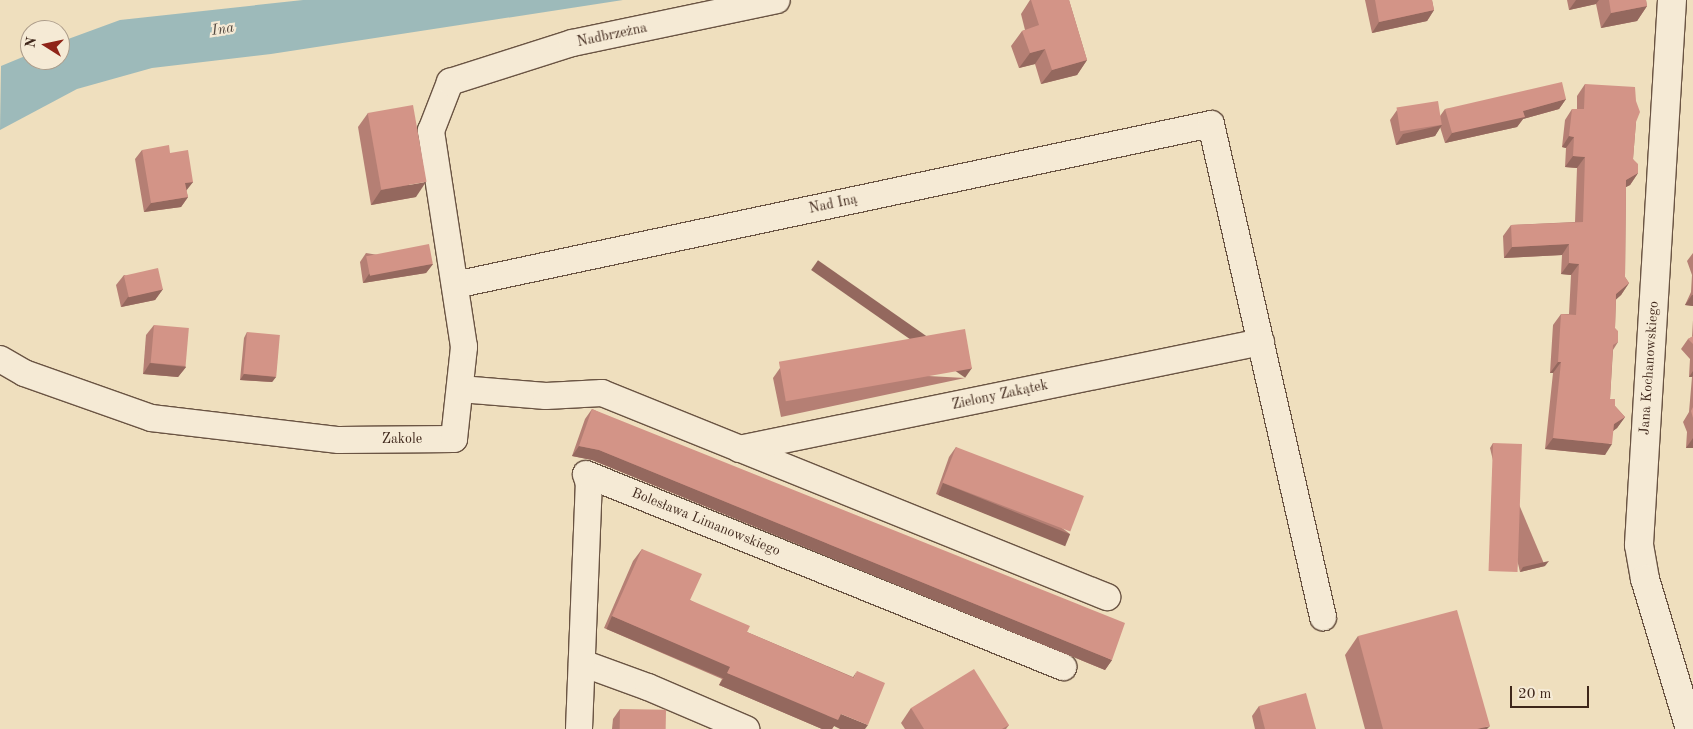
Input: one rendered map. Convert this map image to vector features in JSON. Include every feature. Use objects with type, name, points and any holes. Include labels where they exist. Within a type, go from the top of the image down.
[{"type":"street","name":"Nadbrzeżna","points":[[450,82],[572,43],[777,0]]},
{"type":"street","name":"Jana Kochanowskiego","points":[[1672,0],[1639,545],[1645,579],[1690,729]]},
{"type":"street","name":"Zakole","points":[[0,359],[24,373],[151,418],[338,440],[454,439],[464,347],[431,131],[450,82]]},
{"type":"street","name":"Nad Iną","points":[[455,285],[1211,124],[1261,342]]},
{"type":"street","name":"Zielony Zakątek","points":[[739,449],[1261,342]]},
{"type":"street","points":[[1261,342],[1323,617]]},
{"type":"street","points":[[460,389],[546,396],[602,393],[1107,597]]},
{"type":"street","name":"Bolesława Limanowskiego","points":[[579,729],[589,484],[586,474],[1063,667]]},
{"type":"street","points":[[582,663],[648,687],[746,729]]},
{"type":"water","name":"Ina","points":[[303,0],[623,0],[271,54],[152,68],[77,89],[0,130],[1,66],[20,58],[20,70],[70,70],[70,38],[120,20]]},
{"type":"building","points":[[1031,0],[1069,0],[1087,60],[1052,70],[1045,49],[1030,53],[1022,31],[1039,25]]},
{"type":"building","points":[[1375,0],[1432,0],[1434,10],[1379,22]]},
{"type":"building","points":[[1609,0],[1646,0],[1647,6],[1611,13]]},
{"type":"building","points":[[1562,82],[1566,99],[1523,111],[1525,117],[1452,133],[1445,109]]},
{"type":"building","points":[[1585,84],[1635,87],[1636,101],[1640,112],[1636,122],[1633,159],[1638,164],[1638,173],[1626,180],[1625,277],[1629,283],[1616,294],[1615,328],[1618,331],[1618,342],[1613,345],[1610,399],[1615,399],[1615,406],[1625,417],[1614,424],[1612,444],[1553,438],[1561,362],[1558,362],[1561,314],[1576,315],[1579,264],[1569,263],[1569,244],[1512,247],[1511,225],[1583,222],[1585,157],[1573,156],[1574,137],[1569,136],[1572,109],[1584,109]]},
{"type":"building","points":[[1438,101],[1442,125],[1400,131],[1397,108]]},
{"type":"building","points":[[413,105],[427,182],[381,190],[368,113]]},
{"type":"building","points":[[169,145],[170,153],[188,150],[193,182],[185,183],[188,197],[151,203],[142,150]]},
{"type":"building","points":[[429,244],[433,264],[370,276],[366,256]]},
{"type":"building","points":[[158,268],[163,289],[129,297],[124,276]]},
{"type":"building","points":[[154,325],[189,328],[186,366],[151,363]]},
{"type":"building","points":[[965,329],[972,368],[786,401],[779,362]]},
{"type":"building","points":[[247,332],[280,335],[276,377],[243,374]]},
{"type":"building","points":[[1693,336],[1693,344],[1688,339]]},
{"type":"building","points":[[592,409],[1125,623],[1112,660],[599,450],[579,446]]},
{"type":"building","points":[[1493,443],[1522,444],[1518,572],[1489,571]]},
{"type":"building","points":[[956,447],[1084,496],[1070,532],[942,482]]},
{"type":"building","points":[[642,549],[702,574],[690,600],[750,626],[747,632],[854,678],[857,671],[885,683],[868,725],[841,714],[838,720],[727,673],[730,667],[612,616]]},
{"type":"building","points":[[1457,610],[1490,726],[1477,729],[1383,729],[1358,636]]},
{"type":"building","points":[[974,669],[1009,725],[1002,729],[924,729],[911,708]]},
{"type":"building","points":[[1306,693],[1316,729],[1265,729],[1259,706]]},
{"type":"building","points":[[620,709],[666,710],[666,729],[620,729]]}]
